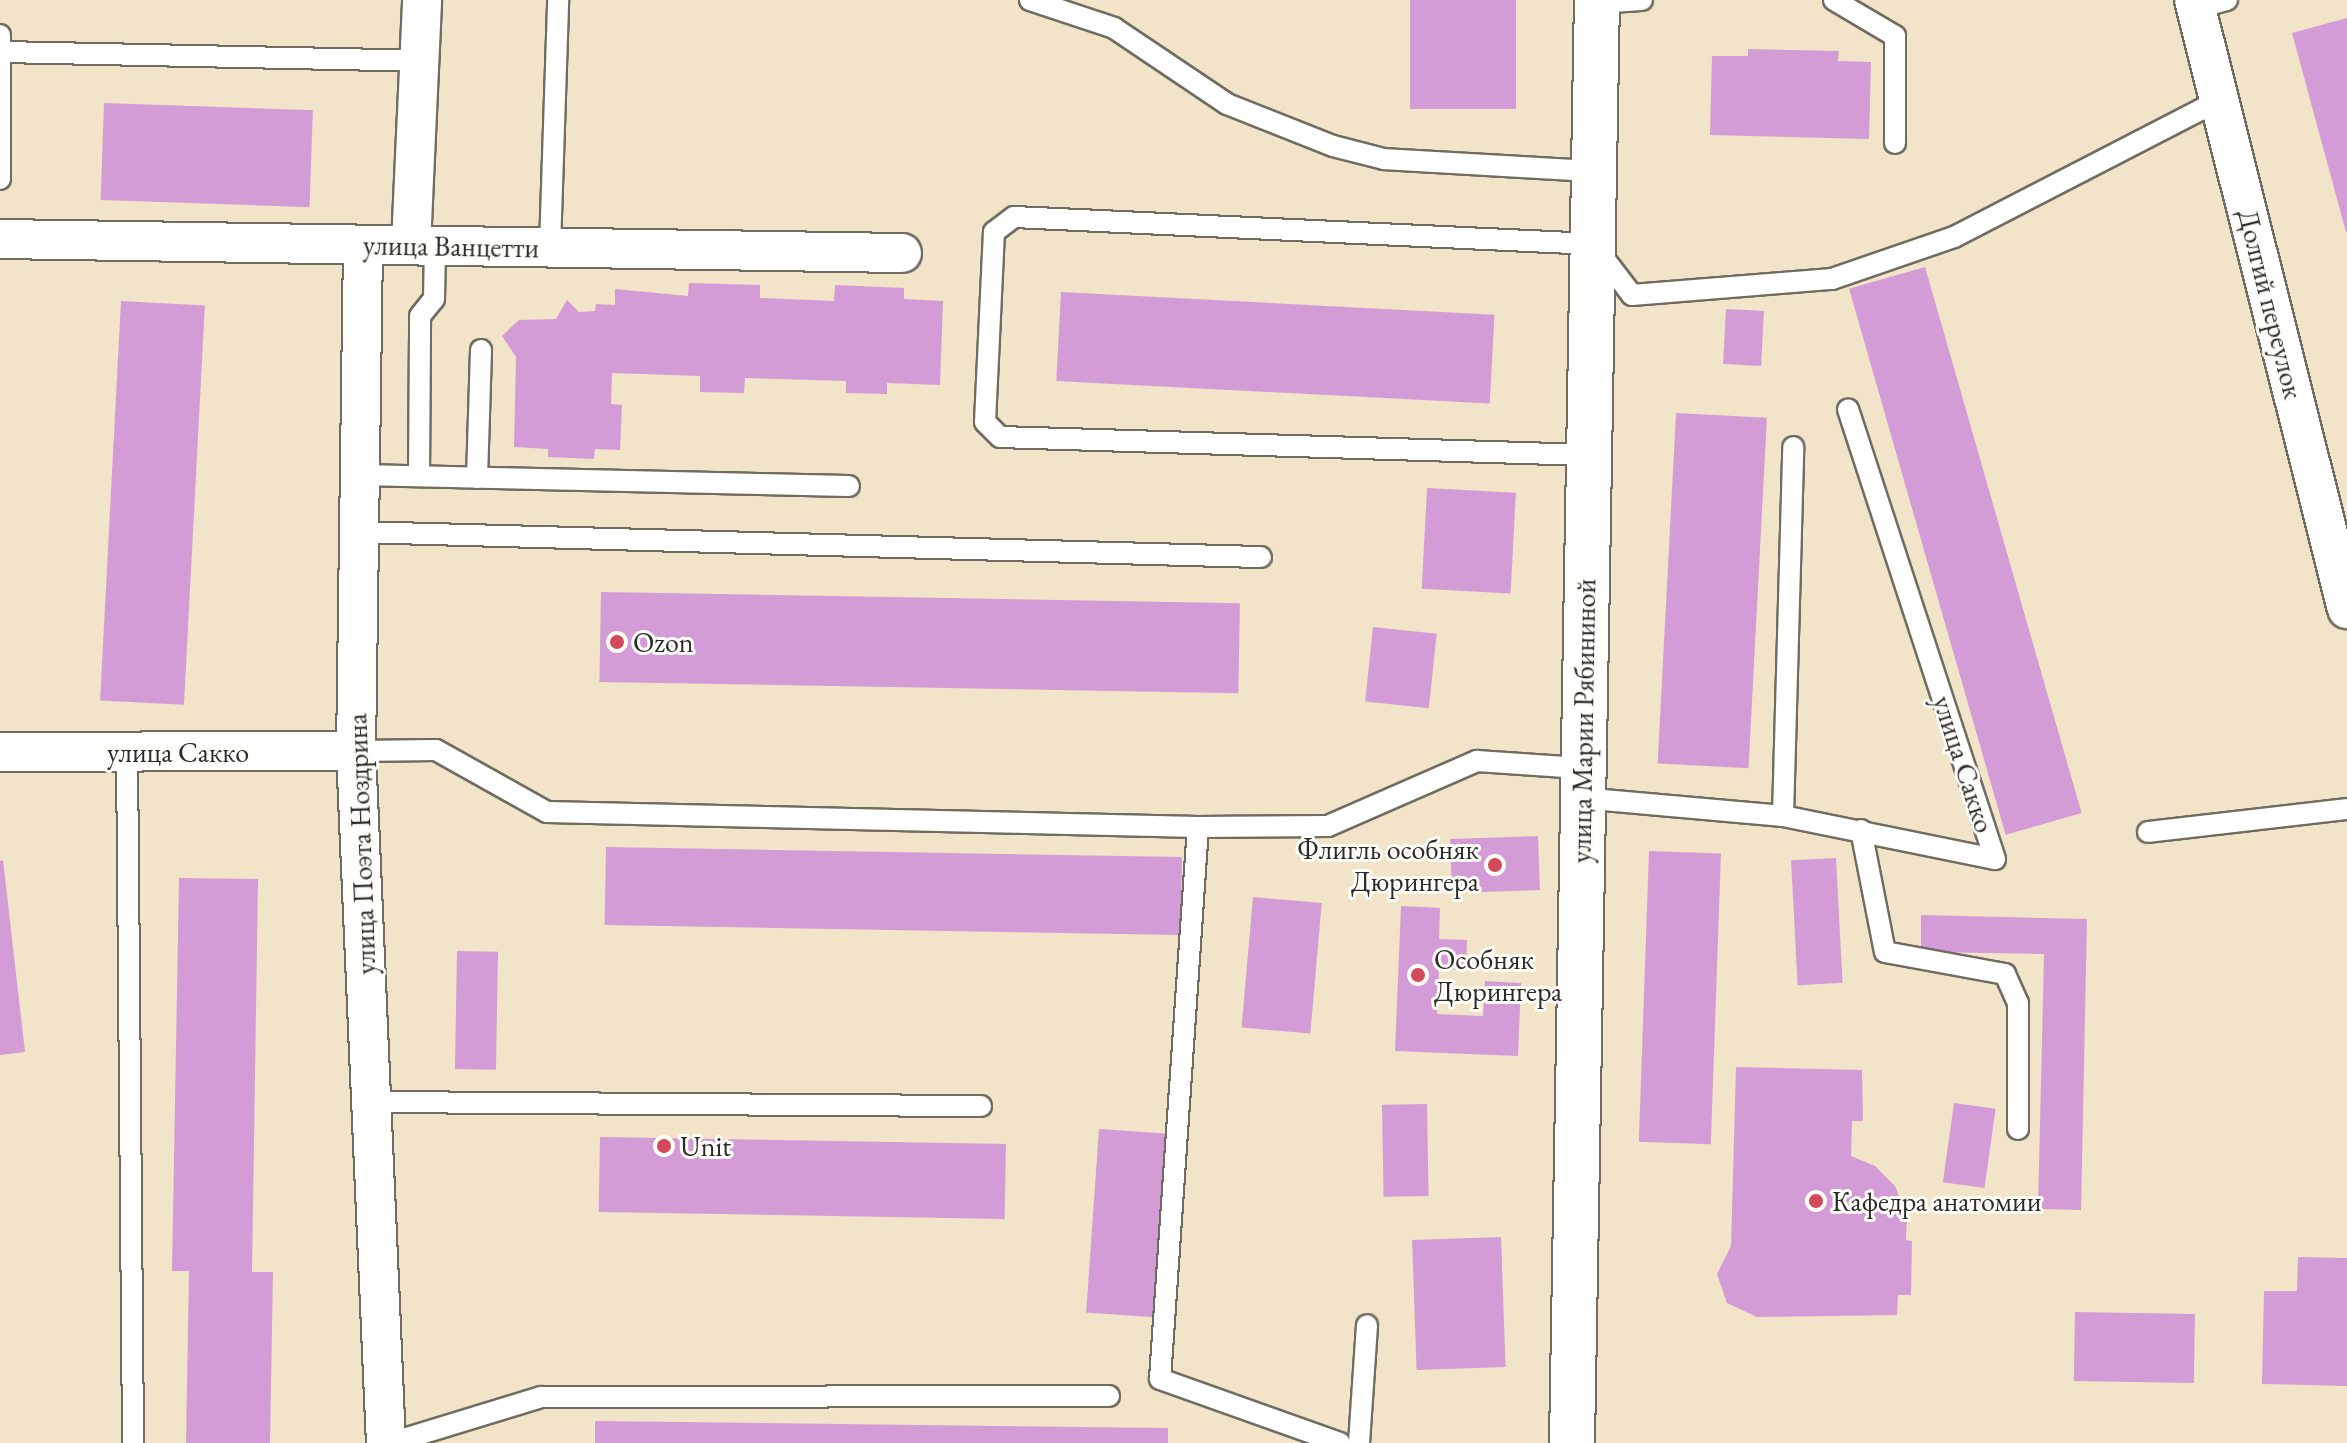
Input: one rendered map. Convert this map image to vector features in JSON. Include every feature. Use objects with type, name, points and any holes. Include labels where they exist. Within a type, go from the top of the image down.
[{"type":"street","points":[[422,0],[423,246]]},
{"type":"street","name":"улица Марии Рябининой","points":[[1572,1443],[1581,783],[1597,2]]},
{"type":"street","name":"Долгий переулок","points":[[2206,3],[2220,100],[2347,609]]},
{"type":"street","name":"улица Ванцетти","points":[[0,239],[902,253]]},
{"type":"street","name":"улица Поэта Ноздрина","points":[[363,245],[356,751],[389,1443]]},
{"type":"street","name":"улица Сакко","points":[[0,752],[356,751]]},
{"type":"lane","points":[[550,247],[558,0]]},
{"type":"lane","points":[[1030,0],[1114,28],[1227,104],[1333,146],[1384,159],[1594,171]]},
{"type":"lane","points":[[1597,2],[1642,0]]},
{"type":"lane","points":[[1834,0],[1895,36],[1895,143]]},
{"type":"lane","points":[[0,179],[1,43],[420,61]]},
{"type":"lane","points":[[1588,455],[1000,437],[985,422],[994,232],[1014,217],[1593,244],[1632,295],[1832,279],[1954,237],[2220,100]]},
{"type":"lane","points":[[419,476],[420,316],[434,299],[423,246]]},
{"type":"lane","points":[[477,478],[481,350]]},
{"type":"lane","name":"улица Сакко","points":[[356,751],[436,750],[547,812],[1198,827],[1328,826],[1477,761],[1581,783],[1861,830],[1995,859],[1848,409]]},
{"type":"lane","points":[[1783,816],[1793,447]]},
{"type":"lane","points":[[360,475],[849,486]]},
{"type":"lane","points":[[358,532],[1261,557]]},
{"type":"lane","points":[[127,752],[133,1443]]},
{"type":"lane","points":[[2148,832],[2347,809]]},
{"type":"lane","points":[[1198,827],[1160,1379],[1340,1443]]},
{"type":"lane","points":[[1861,830],[1885,952],[2005,974],[2018,1003],[2018,1129]]},
{"type":"lane","points":[[371,1102],[981,1106]]},
{"type":"lane","points":[[1359,1443],[1367,1325]]},
{"type":"lane","points":[[389,1443],[541,1397],[1109,1396]]},
{"type":"building","points":[[1410,0],[1516,0],[1516,109],[1410,109]]},
{"type":"building","points":[[2347,18],[2347,232],[2346,232],[2292,33]]},
{"type":"building","points":[[1748,49],[1839,51],[1838,61],[1871,62],[1869,139],[1710,135],[1712,56],[1748,56]]},
{"type":"building","points":[[104,103],[313,110],[309,207],[101,200]]},
{"type":"building","points":[[1925,267],[2082,813],[2006,835],[1849,289]]},
{"type":"building","points":[[689,283],[760,285],[760,298],[834,301],[835,285],[904,288],[904,299],[943,301],[940,385],[887,383],[887,394],[846,393],[846,381],[745,378],[744,393],[700,392],[700,376],[612,373],[611,404],[622,405],[620,450],[595,449],[594,459],[548,457],[548,449],[514,447],[516,357],[502,336],[519,320],[556,319],[567,300],[579,312],[595,311],[596,304],[615,305],[615,289],[688,296]]},
{"type":"building","points":[[1061,292],[1494,315],[1490,404],[1056,381]]},
{"type":"building","points":[[121,301],[205,305],[184,705],[100,700]]},
{"type":"building","points":[[1726,309],[1764,311],[1761,366],[1723,364]]},
{"type":"building","points":[[1676,413],[1767,418],[1749,768],[1658,764]]},
{"type":"building","points":[[1427,488],[1516,493],[1511,594],[1422,589]]},
{"type":"building","points":[[601,592],[1240,603],[1238,693],[599,682]]},
{"type":"building","points":[[1373,627],[1437,634],[1429,708],[1365,702]]},
{"type":"building","name":"Флигль особняк Дюрингера","points":[[1538,836],[1540,890],[1452,893],[1450,839]]},
{"type":"building","points":[[606,847],[1182,857],[1181,935],[605,925]]},
{"type":"building","points":[[1649,851],[1721,854],[1711,1144],[1639,1142]]},
{"type":"building","points":[[1836,858],[1843,983],[1798,985],[1791,860]]},
{"type":"building","points":[[3,860],[25,1052],[0,1055],[0,861]]},
{"type":"building","points":[[179,878],[258,879],[252,1272],[273,1272],[270,1443],[186,1443],[189,1271],[172,1271]]},
{"type":"building","points":[[1253,897],[1322,903],[1310,1034],[1242,1028]]},
{"type":"building","name":"Особняк Дюрингера","points":[[1401,906],[1440,908],[1439,939],[1467,940],[1466,970],[1439,969],[1437,1014],[1483,1016],[1485,981],[1521,983],[1518,1056],[1395,1051]]},
{"type":"building","points":[[1921,915],[2087,919],[2081,1210],[2038,1209],[2044,954],[1921,952]]},
{"type":"building","points":[[457,951],[498,952],[496,1070],[455,1069]]},
{"type":"building","name":"Кафедра анатомии","points":[[1736,1067],[1862,1070],[1863,1121],[1852,1121],[1851,1156],[1875,1166],[1895,1186],[1907,1216],[1906,1240],[1912,1241],[1911,1295],[1898,1295],[1897,1315],[1757,1317],[1727,1303],[1717,1274],[1731,1246]]},
{"type":"building","points":[[1954,1103],[1996,1109],[1984,1188],[1943,1182]]},
{"type":"building","points":[[1427,1104],[1429,1196],[1384,1197],[1382,1105]]},
{"type":"building","points":[[1099,1129],[1175,1134],[1162,1318],[1086,1313]]},
{"type":"building","points":[[600,1137],[1006,1144],[1005,1219],[599,1212]]},
{"type":"building","points":[[1501,1237],[1506,1367],[1417,1370],[1412,1240]]},
{"type":"building","points":[[2298,1257],[2347,1258],[2347,1386],[2262,1384],[2264,1291],[2297,1291]]},
{"type":"building","points":[[2075,1312],[2195,1314],[2194,1383],[2074,1381]]},
{"type":"building","points":[[595,1421],[1168,1428],[1168,1443],[595,1443]]},
{"type":"place","name":"Ozon","points":[[617,642]]},
{"type":"place","name":"Флигль особняк Дюрингера","points":[[1495,865]]},
{"type":"place","name":"Особняк Дюрингера","points":[[1418,975]]},
{"type":"place","name":"Unit","points":[[664,1146]]},
{"type":"place","name":"Кафедра анатомии","points":[[1816,1201]]}]
